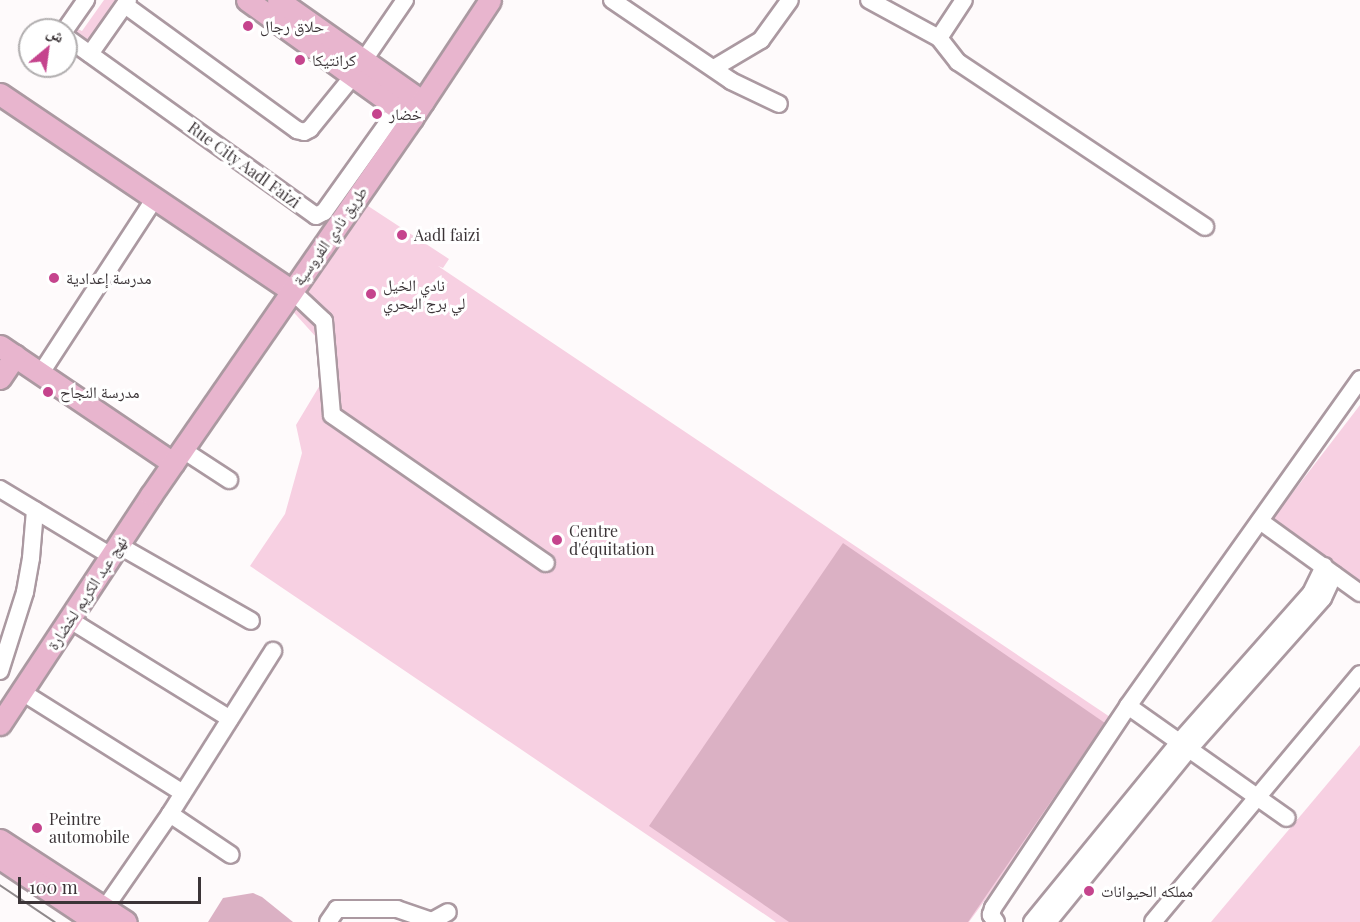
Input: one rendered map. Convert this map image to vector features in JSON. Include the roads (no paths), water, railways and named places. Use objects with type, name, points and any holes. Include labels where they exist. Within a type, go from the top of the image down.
[{"type":"main road","points":[[247,0],[358,68],[410,105]]},
{"type":"main road","points":[[278,0],[358,68]]},
{"type":"main road","name":"طريق نادي الفروسية","points":[[292,291],[410,105],[490,0]]},
{"type":"main road","points":[[0,94],[292,291]]},
{"type":"main road","name":"نهج عبد الكريم لخضارة","points":[[0,724],[178,456],[292,291]]},
{"type":"main road","points":[[0,378],[7,351],[178,456]]},
{"type":"main road","points":[[0,840],[101,915]]},
{"type":"main road","points":[[0,858],[101,915],[126,922]]},
{"type":"street","points":[[73,18],[86,0]]},
{"type":"street","points":[[612,0],[731,81],[779,104]]},
{"type":"street","points":[[714,68],[761,40],[790,0]]},
{"type":"street","points":[[869,0],[939,38],[958,62],[1205,227]]},
{"type":"street","points":[[939,38],[964,0]]},
{"type":"street","points":[[90,54],[127,2],[297,130],[310,129],[358,68],[403,1]]},
{"type":"street","name":"Rue City Aadl Faizi","points":[[78,45],[316,216],[324,212],[410,105]]},
{"type":"street","points":[[41,373],[155,198]]},
{"type":"street","name":"طريق نادي الفروسية","points":[[292,291],[324,321],[332,415],[546,563]]},
{"type":"street","points":[[996,922],[991,915],[993,908],[1128,706],[1360,380]]},
{"type":"street","points":[[178,456],[229,480]]},
{"type":"street","points":[[0,489],[35,510],[251,621]]},
{"type":"street","points":[[0,671],[25,592],[31,558],[35,510]]},
{"type":"street","points":[[1260,521],[1360,593]]},
{"type":"street","points":[[1032,922],[1185,744],[1329,570]]},
{"type":"street","points":[[70,620],[230,718]]},
{"type":"street","points":[[101,915],[170,814],[273,651]]},
{"type":"street","points":[[1154,922],[1360,674]]},
{"type":"street","points":[[22,692],[183,793]]},
{"type":"street","points":[[1128,706],[1287,818]]},
{"type":"street","points":[[1048,922],[1185,744]]},
{"type":"street","points":[[170,814],[231,855]]},
{"type":"street","points":[[328,922],[337,909],[398,909],[432,921],[448,912]]},
{"type":"tram line","points":[[0,885],[55,922]]},
{"type":"place","name":"حلاق رجال","points":[[248,26]]},
{"type":"place","name":"كرانتيكا","points":[[300,60]]},
{"type":"place","name":"خضار","points":[[377,114]]},
{"type":"place","name":"Aadl faizi","points":[[402,235]]},
{"type":"place","name":"مدرسة إعدادية","points":[[54,278]]},
{"type":"place","name":"نادي الخيل لي برج البحري","points":[[371,294]]},
{"type":"place","name":"مدرسة النجاح","points":[[48,392]]},
{"type":"place","name":"Centre d'équitation","points":[[557,540]]},
{"type":"place","name":"Peintre automobile","points":[[37,828]]},
{"type":"place","name":"مملكه الحيوانات","points":[[1089,891]]}]
